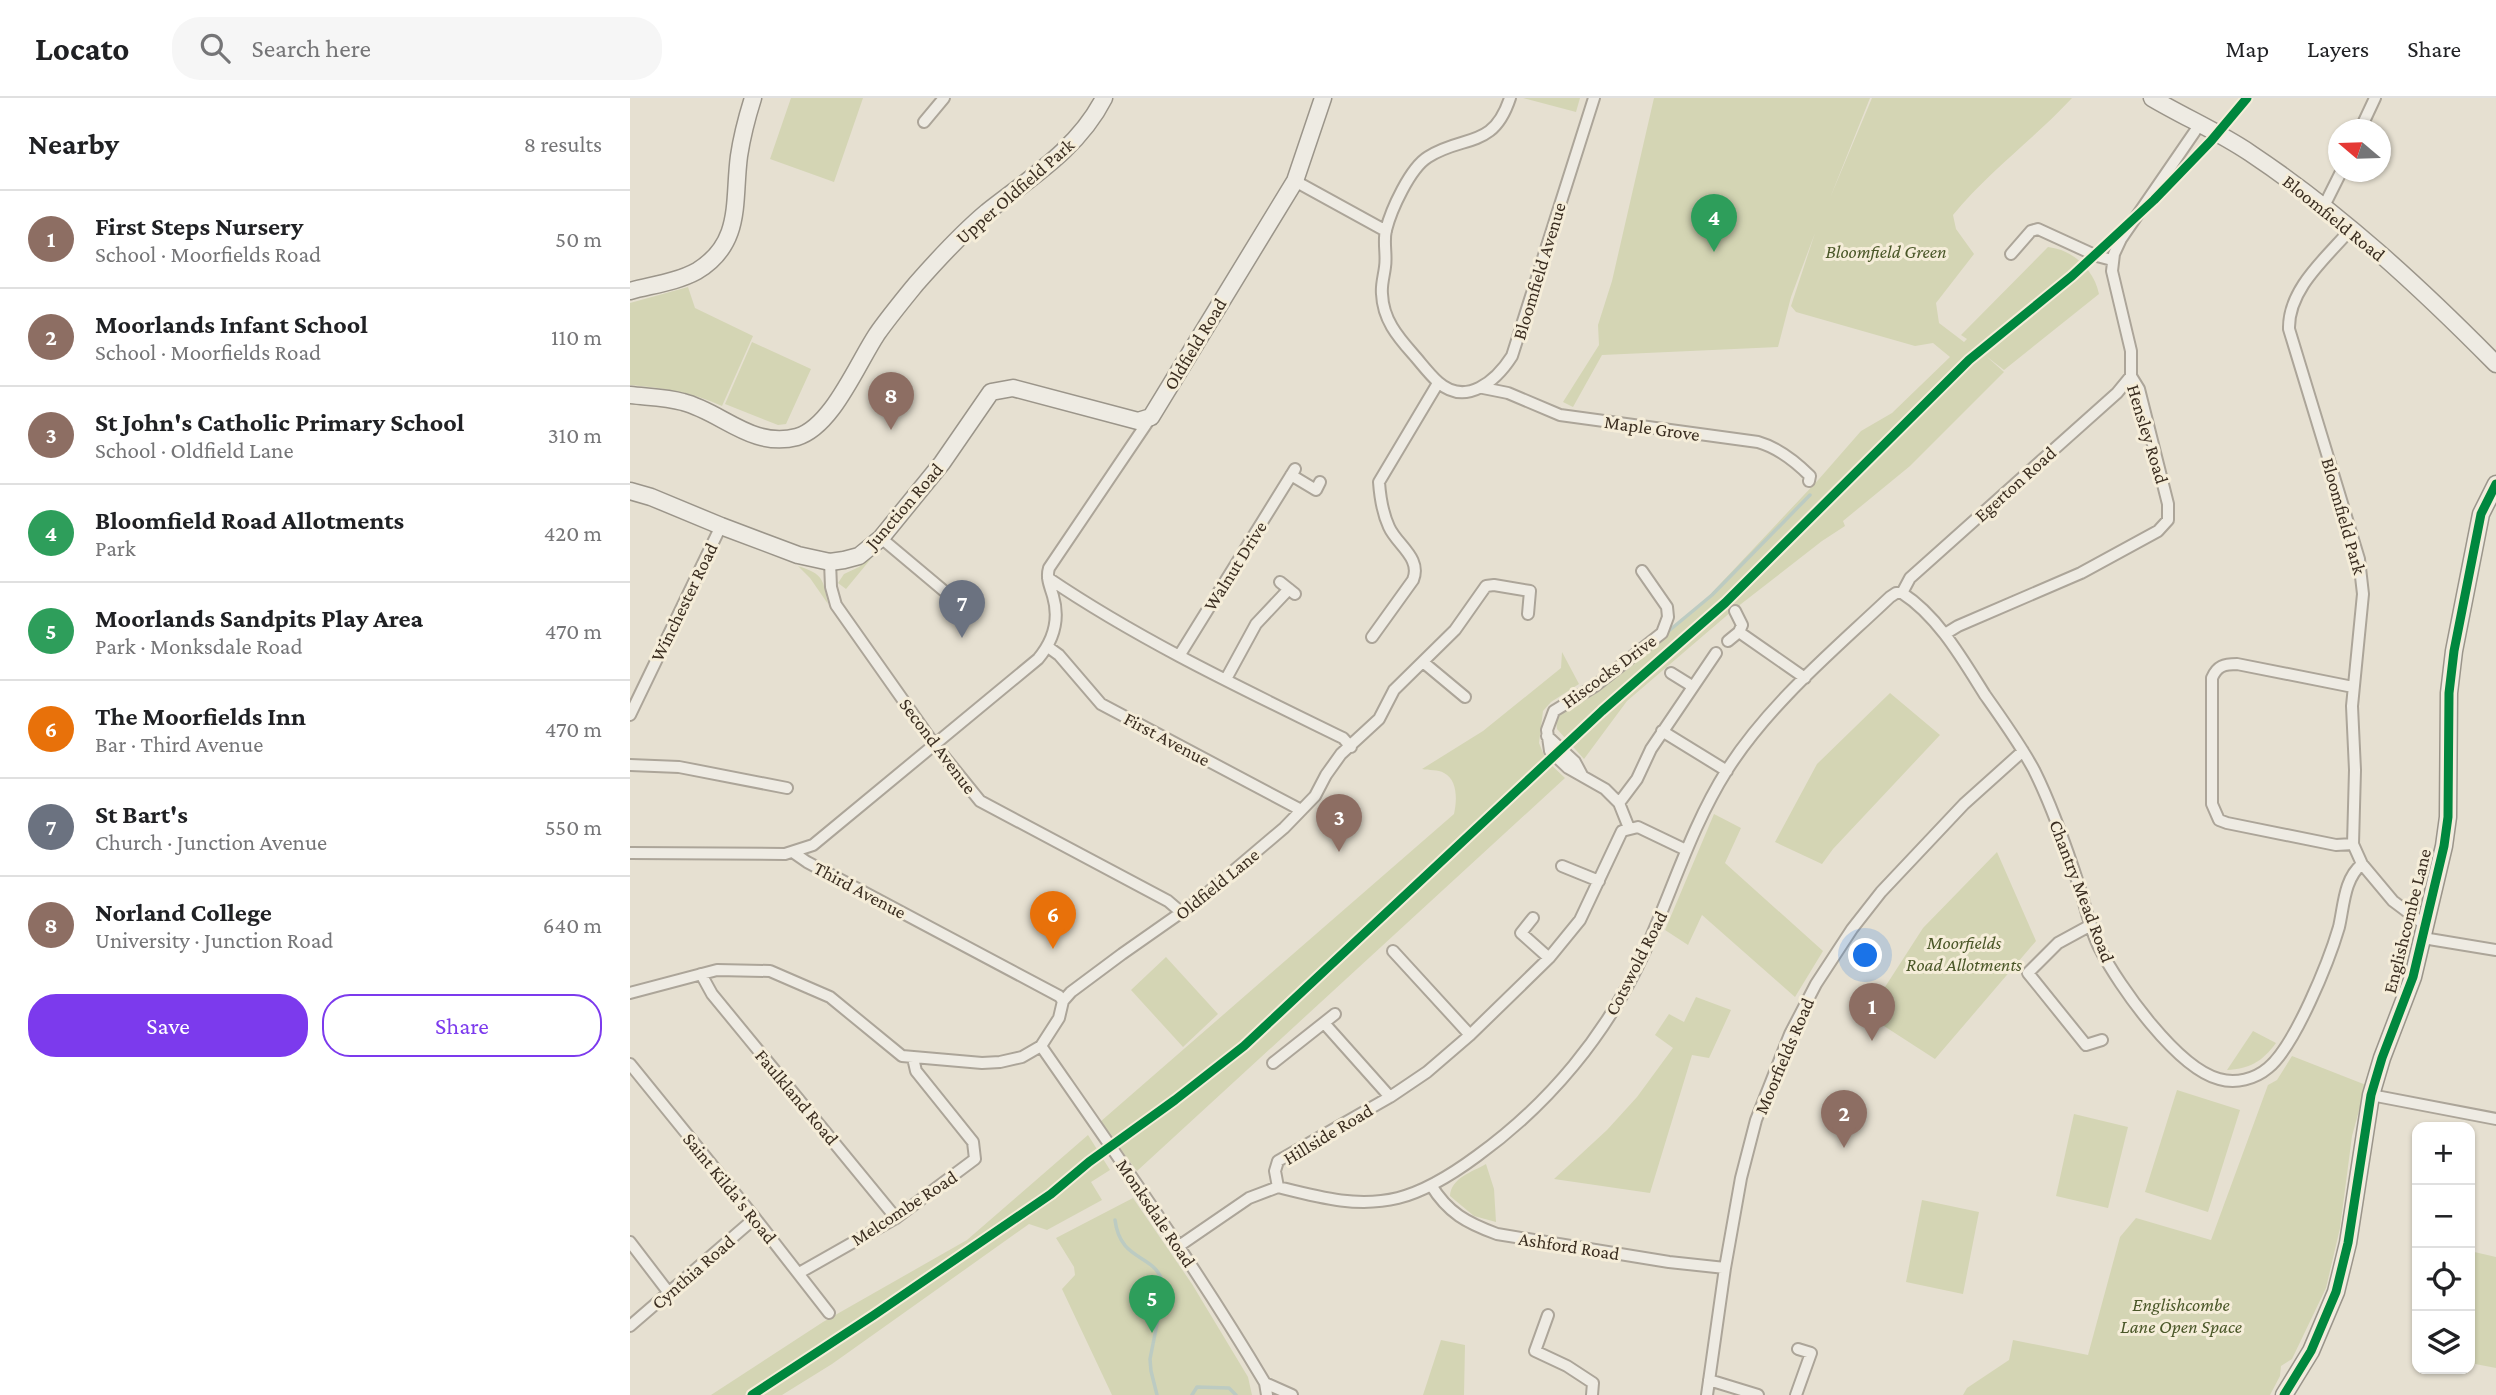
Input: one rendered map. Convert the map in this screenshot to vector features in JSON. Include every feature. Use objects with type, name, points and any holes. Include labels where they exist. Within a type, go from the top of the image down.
[{"type":"street","points":[[630,291],[676,280],[697,270],[718,255],[725,245],[734,219],[739,156],[753,98]]},
{"type":"street","points":[[924,122],[944,98]]},
{"type":"street","name":"Upper Oldfield Park","points":[[630,395],[682,401],[703,409],[739,430],[765,438],[788,438],[811,431],[831,409],[877,334],[917,283],[985,214],[1064,151],[1080,134],[1104,98]]},
{"type":"street","name":"Oldfield Road","points":[[1048,578],[1048,568],[1151,417],[1295,181],[1323,98]]},
{"type":"street","points":[[1483,388],[1463,392],[1438,383],[1395,333],[1383,308],[1386,231],[1417,166],[1432,155],[1469,143],[1490,131],[1504,113],[1510,98]]},
{"type":"street","name":"Bloomfield Avenue","points":[[1483,388],[1506,366],[1518,342],[1594,98]]},
{"type":"street","name":"Bloomfield Road","points":[[2152,98],[2247,151],[2324,206],[2384,257],[2496,364]]},
{"type":"street","points":[[2366,119],[2375,98]]},
{"type":"street","points":[[2011,254],[2025,236],[2038,229],[2097,256],[2112,260],[2121,239],[2200,124]]},
{"type":"street","points":[[1295,181],[1386,231]]},
{"type":"street","points":[[2324,206],[2336,182]]},
{"type":"street","name":"Bloomfield Park","points":[[2351,229],[2301,288],[2289,316],[2291,341],[2361,568],[2362,594],[2353,687],[2353,844],[2362,864],[2393,901],[2424,931]]},
{"type":"street","name":"Hensley Road","points":[[1945,634],[2081,573],[2158,531],[2168,520],[2168,504],[2159,466],[2139,389],[2131,376],[2131,351],[2112,271],[2112,260]]},
{"type":"street","name":"Egerton Road","points":[[1902,593],[1910,578],[2118,393],[2131,376]]},
{"type":"street","points":[[1373,637],[1416,572],[1415,563],[1389,527],[1379,482],[1438,383]]},
{"type":"street","name":"Junction Road","points":[[830,562],[859,556],[880,538],[942,463],[991,392],[1013,388],[1138,421],[1151,417]]},
{"type":"street","name":"Maple Grove","points":[[1483,388],[1508,393],[1560,415],[1758,442],[1782,452],[1810,476],[1809,481]]},
{"type":"street","name":"Walnut Drive","points":[[1180,656],[1293,472],[1315,490],[1320,482]]},
{"type":"street","name":"Englishcombe Lane","points":[[2284,1395],[2311,1351],[2336,1292],[2348,1243],[2371,1095],[2413,977],[2444,846],[2448,817],[2447,726],[2454,651],[2481,514],[2496,484]]},
{"type":"street","points":[[630,491],[806,557],[830,562]]},
{"type":"street","name":"Winchester Road","points":[[630,715],[721,526]]},
{"type":"street","points":[[880,538],[962,606]]},
{"type":"street","name":"Second Avenue","points":[[830,562],[831,587],[836,605],[934,744],[980,801],[1168,901],[1182,914]]},
{"type":"street","name":"Hiscocks Drive","points":[[1629,828],[1619,803],[1605,789],[1568,768],[1550,751],[1547,736],[1548,722],[1553,711],[1595,686],[1662,634],[1668,617],[1667,607],[1642,571]]},
{"type":"street","points":[[794,853],[813,845],[1038,659],[1048,647],[1057,619],[1048,578]]},
{"type":"street","points":[[1048,578],[1094,609],[1180,656],[1343,738],[1351,747]]},
{"type":"street","name":"Oldfield Lane","points":[[1063,1005],[1071,992],[1182,914],[1276,835],[1321,788],[1333,765],[1379,719],[1394,690],[1455,629],[1486,586],[1530,591],[1528,614]]},
{"type":"street","points":[[1226,679],[1256,624],[1288,589]]},
{"type":"street","name":"Chantry Mead Road","points":[[1902,593],[1945,634],[2023,751],[2058,825],[2098,946],[2114,974],[2152,1026],[2177,1051],[2210,1076],[2242,1081],[2267,1069],[2278,1059],[2309,1002],[2338,929],[2350,877],[2362,864]]},
{"type":"street","name":"Cotswold Road","points":[[1278,1187],[1334,1200],[1368,1203],[1399,1198],[1432,1185],[1460,1169],[1518,1126],[1595,1039],[1643,956],[1694,831],[1727,771],[1762,723],[1805,678],[1890,597],[1902,593]]},
{"type":"street","points":[[1728,641],[1739,632],[1742,625],[1735,611]]},
{"type":"street","points":[[1739,632],[1805,678]]},
{"type":"street","name":"First Avenue","points":[[1048,647],[1059,655],[1101,704],[1301,810]]},
{"type":"street","points":[[1619,803],[1637,779],[1651,749],[1716,653]]},
{"type":"street","points":[[1423,662],[1465,697]]},
{"type":"street","points":[[2353,687],[2236,664],[2220,666],[2212,678],[2212,804],[2219,820],[2336,845],[2353,844]]},
{"type":"street","name":"Hiscocks Drive","points":[[1671,673],[1692,686]]},
{"type":"street","points":[[1662,732],[1727,771]]},
{"type":"street","name":"Moorfields Road","points":[[1707,1395],[1736,1201],[1756,1120],[1790,1034],[1816,984],[1852,929],[1881,892],[1964,804],[2023,751]]},
{"type":"street","points":[[630,765],[679,767],[787,788]]},
{"type":"street","points":[[1629,828],[1649,831],[1686,850]]},
{"type":"street","name":"Hillside Road","points":[[1180,1246],[1249,1198],[1278,1187],[1275,1171],[1278,1161],[1390,1097],[1427,1072],[1471,1035],[1549,958],[1580,920],[1616,839],[1622,831],[1629,828]]},
{"type":"street","name":"Third Avenue","points":[[630,853],[794,853],[1059,996],[1063,1005]]},
{"type":"street","points":[[1562,866],[1599,881]]},
{"type":"street","points":[[1533,918],[1521,933],[1549,958]]},
{"type":"street","points":[[2091,925],[2058,943],[2028,973],[2086,1045],[2102,1040]]},
{"type":"street","points":[[2424,931],[2496,950]]},
{"type":"street","points":[[1393,951],[1471,1035]]},
{"type":"street","points":[[630,993],[729,969],[770,971],[830,997],[895,1053],[913,1058],[1000,1062],[1022,1057],[1041,1046],[1051,1033],[1063,1005]]},
{"type":"street","name":"Faulkland Road","points":[[701,974],[712,994],[896,1218]]},
{"type":"street","points":[[1273,1063],[1335,1014]]},
{"type":"street","name":"Hillside Road","points":[[1324,1023],[1390,1097]]},
{"type":"street","name":"Monksdale Road","points":[[1041,1046],[1180,1246],[1266,1389],[1292,1395]]},
{"type":"street","name":"Melcombe Road","points":[[799,1273],[896,1218],[972,1163],[975,1154],[973,1142],[916,1071],[913,1058]]},
{"type":"street","name":"Saint Kilda's Road","points":[[630,1064],[755,1217],[828,1313]]},
{"type":"street","points":[[2371,1095],[2496,1119]]},
{"type":"street","name":"Ashford Road","points":[[1432,1185],[1454,1213],[1470,1224],[1497,1234],[1669,1262],[1725,1268]]},
{"type":"street","name":"Cynthia Road","points":[[630,1326],[755,1217]]},
{"type":"street","points":[[630,1242],[669,1293]]},
{"type":"street","points":[[1548,1315],[1535,1351],[1593,1383],[1592,1395]]},
{"type":"street","points":[[1797,1395],[1817,1354],[1798,1349]]},
{"type":"street","points":[[1709,1380],[1758,1395]]},
{"type":"green space","points":[[791,98],[863,98],[834,182],[770,159]]},
{"type":"green space","points":[[1523,98],[1580,98],[1576,112]]},
{"type":"green space","name":"Bloomfield Green","points":[[1654,98],[1870,98],[1830,198],[1872,98],[2072,98],[1981,184],[1953,215],[1956,229],[1974,254],[1936,303],[1939,323],[1964,342],[1967,339],[1961,335],[2048,247],[2066,252],[2088,269],[2099,294],[2004,370],[1986,356],[2004,372],[1910,466],[1843,521],[1845,526],[1732,611],[1627,701],[1584,759],[1557,729],[1555,714],[1630,667],[1705,600],[1861,431],[1892,413],[1950,357],[1933,343],[1915,346],[1796,312],[1791,306],[1815,233],[1791,297],[1778,347],[1602,355],[1573,407],[1563,402],[1599,345],[1598,325],[1612,281]]},
{"type":"green space","points":[[688,287],[695,308],[753,336],[722,406],[677,391],[630,385],[630,303]]},
{"type":"green space","points":[[752,342],[811,369],[786,424],[778,425],[725,404]]},
{"type":"green space","points":[[879,549],[846,589],[838,583],[844,574],[859,567]]},
{"type":"green space","points":[[798,566],[818,575],[828,604],[810,578]]},
{"type":"green space","points":[[1562,652],[1579,684],[1551,702],[1543,711],[1539,743],[1546,760],[1565,778],[1137,1171],[1100,1122],[1454,814],[1456,797],[1449,776],[1442,772],[1422,769],[1483,731],[1561,668]]},
{"type":"green space","points":[[1890,693],[1940,735],[1822,864],[1775,842],[1817,764]]},
{"type":"green space","points":[[1714,814],[1741,828],[1725,863],[1823,951],[1795,997],[1702,915],[1688,945],[1665,930]]},
{"type":"green space","name":"Moorfields Road Allotments","points":[[1997,852],[2036,941],[1935,1059],[1867,1015],[1923,928]]},
{"type":"green space","points":[[1166,957],[1218,1014],[1183,1047],[1131,990]]},
{"type":"green space","points":[[1696,997],[1731,1010],[1709,1058],[1692,1055],[1650,1193],[1554,1179],[1607,1130],[1637,1097],[1673,1048],[1655,1035],[1669,1014],[1684,1022]]},
{"type":"green space","points":[[2253,1031],[2276,1043],[2266,1055],[2254,1063],[2227,1070]]},
{"type":"green space","name":"Englishcombe Lane Open Space","points":[[2292,1056],[2366,1085],[2352,1136],[2340,1228],[2326,1288],[2292,1359],[2281,1366],[2280,1376],[2270,1395],[1963,1395],[1967,1388],[2009,1360],[2013,1340],[2088,1355],[2120,1237],[2136,1218],[2211,1240],[2268,1085],[2277,1080]]},
{"type":"green space","points":[[2177,1090],[2240,1110],[2208,1212],[2145,1192]]},
{"type":"green space","points":[[2074,1114],[2128,1127],[2108,1208],[2056,1196]]},
{"type":"green space","points":[[1088,1135],[1110,1170],[1091,1182],[1102,1200],[1047,1230],[1029,1224],[832,1364],[782,1395],[711,1395],[823,1322],[967,1240]]},
{"type":"green space","points":[[1486,1164],[1494,1189],[1496,1222],[1474,1216],[1450,1196],[1458,1180]]},
{"type":"green space","points":[[1133,1198],[1192,1284],[1248,1377],[1252,1395],[1112,1395],[1062,1289],[1075,1275],[1074,1267],[1056,1238]]},
{"type":"green space","points":[[1922,1200],[1979,1212],[1963,1294],[1906,1282]]},
{"type":"green space","points":[[2475,1252],[2496,1257],[2496,1368],[2475,1364]]},
{"type":"green space","points":[[1441,1340],[1465,1345],[1464,1395],[1423,1395]]},
{"type":"waterway","points":[[1665,634],[1712,595],[1810,495]]},
{"type":"waterway","points":[[1115,1220],[1124,1245],[1155,1269],[1161,1277],[1164,1289],[1150,1359],[1157,1395]]},
{"type":"waterway","points":[[1192,1395],[1197,1387],[1229,1388],[1236,1395]]},
{"type":"cycle path","points":[[752,1395],[1051,1194],[1089,1162],[1244,1046],[1602,711],[1725,603],[1969,360],[2072,276],[2154,200],[2211,141],[2247,98]]},
{"type":"cycle path","points":[[2284,1395],[2311,1351],[2336,1292],[2348,1243],[2371,1095],[2413,977],[2444,846],[2448,817],[2449,693],[2454,651],[2481,514],[2496,484]]},
{"type":"place","name":"Bloomfield Road Allotments","points":[[1714,252]]},
{"type":"place","name":"Norland College","points":[[891,430]]},
{"type":"place","name":"St Bart's","points":[[962,638]]},
{"type":"place","name":"St John's Catholic Primary School","points":[[1339,852]]},
{"type":"place","name":"The Moorfields Inn","points":[[1053,949]]},
{"type":"place","name":"First Steps Nursery","points":[[1872,1041]]},
{"type":"place","name":"Moorlands Infant School","points":[[1844,1148]]},
{"type":"place","name":"Moorlands Sandpits Play Area","points":[[1152,1333]]}]
